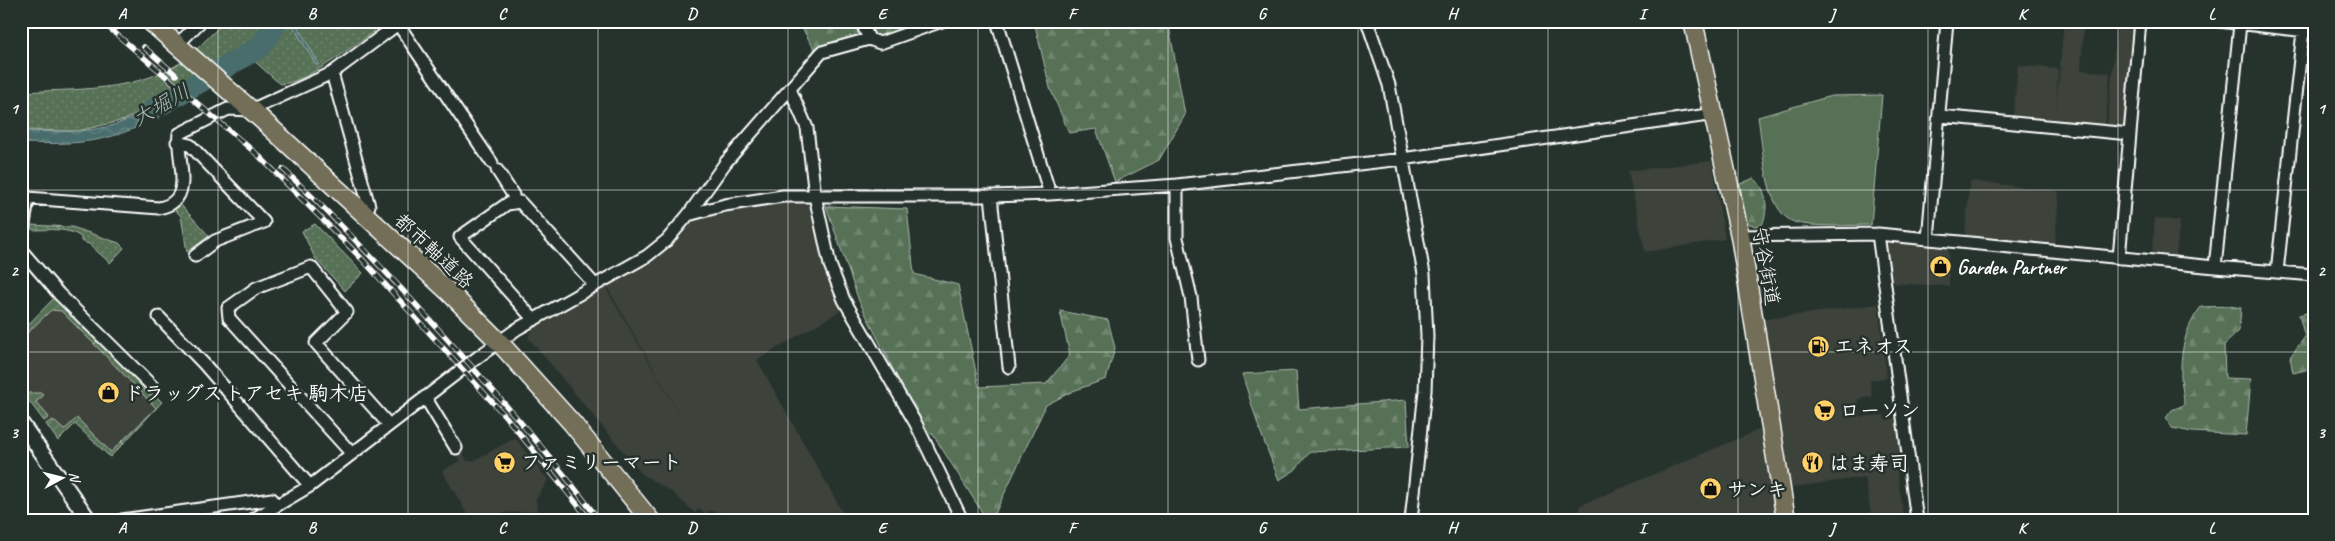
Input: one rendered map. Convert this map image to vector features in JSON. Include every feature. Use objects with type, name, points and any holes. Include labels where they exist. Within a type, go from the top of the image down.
[{"type":"main road","name":"都市軸道路","points":[[150,21],[172,38],[235,95],[362,215],[449,292],[499,342],[572,423],[650,520]]},
{"type":"main road","name":"守谷街道","points":[[1692,21],[1715,114],[1740,236],[1786,520]]},
{"type":"street","points":[[172,38],[201,21]]},
{"type":"street","points":[[862,21],[869,39]]},
{"type":"street","points":[[252,520],[310,486],[499,342],[534,320],[648,256],[667,240],[688,215],[726,162],[822,52],[869,39],[880,43],[942,21]]},
{"type":"street","points":[[997,21],[1050,194]]},
{"type":"street","points":[[1367,21],[1389,85],[1424,274],[1427,336],[1425,390],[1411,520]]},
{"type":"street","points":[[1928,239],[1947,21]]},
{"type":"street","points":[[2119,258],[2140,21]]},
{"type":"street","points":[[2219,21],[2240,24],[2263,24],[2308,32],[2277,272]]},
{"type":"street","points":[[21,244],[28,198],[159,208],[174,202],[180,192],[183,179],[178,134],[228,109],[251,110],[332,73],[400,23],[513,194],[513,203]]},
{"type":"street","points":[[2215,267],[2240,24]]},
{"type":"street","points":[[332,73],[369,206],[362,215]]},
{"type":"street","points":[[790,89],[807,128],[815,196],[830,265],[844,300],[916,424],[962,520]]},
{"type":"street","points":[[688,215],[725,205],[783,196],[991,196],[1177,185],[1402,159],[1715,114]]},
{"type":"street","points":[[1940,116],[2130,134]]},
{"type":"street","points":[[178,142],[190,145],[264,222],[215,241],[195,256]]},
{"type":"street","points":[[1177,185],[1177,238],[1190,297],[1198,360]]},
{"type":"street","points":[[991,196],[1009,367]]},
{"type":"street","points":[[534,320],[460,237],[507,204],[520,202],[595,285]]},
{"type":"street","points":[[1740,236],[1878,234],[2314,275]]},
{"type":"street","points":[[1878,234],[1916,520]]},
{"type":"street","points":[[21,250],[59,294],[152,386]]},
{"type":"street","points":[[352,454],[229,318],[228,308],[256,288],[310,267],[347,312],[316,343],[389,425]]},
{"type":"street","points":[[159,316],[204,364],[310,486]]},
{"type":"street","points":[[425,397],[456,448]]},
{"type":"street","points":[[21,423],[81,517]]},
{"type":"street","points":[[122,520],[272,499],[276,505]]},
{"type":"shaded area","points":[[2064,21],[2084,21],[2081,70],[2110,73],[2105,128],[2013,118],[2018,65],[2058,69],[2056,110]]},
{"type":"shaded area","points":[[2117,21],[2136,21],[2125,131],[2107,129]]},
{"type":"shaded area","points":[[1712,161],[1725,239],[1645,252],[1628,171]]},
{"type":"shaded area","points":[[1970,181],[2059,191],[2055,244],[1965,235]]},
{"type":"shaded area","points":[[808,201],[814,209],[818,239],[828,273],[843,309],[757,360],[847,520],[805,520],[708,511],[705,514],[699,508],[695,513],[672,492],[642,474],[528,337],[533,329],[605,287],[687,427],[606,285],[682,230],[684,231],[685,226],[691,221],[727,208]]},
{"type":"shaded area","points":[[2155,218],[2180,221],[2176,255],[2152,253]]},
{"type":"shaded area","points":[[1888,243],[1948,245],[1949,286],[1889,283],[1885,247]]},
{"type":"shaded area","points":[[56,296],[141,382],[141,387],[150,396],[153,393],[162,402],[110,457],[75,424],[58,441],[21,391],[21,332]]},
{"type":"shaded area","points":[[1878,304],[1887,378],[1870,380],[1872,397],[1858,399],[1860,417],[1884,415],[1885,420],[1897,418],[1903,461],[1896,462],[1903,514],[1872,519],[1865,477],[1788,488],[1761,320]]},
{"type":"shaded area","points":[[1761,429],[1775,520],[1580,520],[1579,506]]},
{"type":"shaded area","points":[[515,438],[548,480],[536,499],[537,511],[468,515],[442,471],[460,461],[455,451],[461,448],[467,461],[473,461]]},
{"type":"green space","points":[[218,21],[264,21],[260,38],[243,51],[125,120],[78,131],[21,130],[21,92],[100,88],[138,81],[181,63],[218,28],[215,24]]},
{"type":"green space","points":[[388,21],[320,69],[291,82],[280,84],[251,58],[266,48],[292,24],[317,65],[319,64],[295,22]]},
{"type":"green space","points":[[798,21],[859,21],[861,34],[856,39],[816,52]]},
{"type":"green space","points":[[866,21],[925,21],[880,39],[872,35]]},
{"type":"green space","points":[[1034,21],[1168,21],[1185,115],[1159,160],[1115,182],[1096,129],[1069,133],[1050,88]]},
{"type":"green space","points":[[1882,95],[1871,225],[1832,226],[1802,224],[1794,222],[1784,215],[1776,205],[1767,176],[1758,117],[1831,96]]},
{"type":"green space","points":[[1754,178],[1762,188],[1766,206],[1762,225],[1755,226],[1746,222],[1740,184]]},
{"type":"green space","points":[[180,204],[209,236],[187,252],[181,216],[173,208]]},
{"type":"green space","points":[[826,206],[907,209],[914,274],[958,285],[979,387],[1046,384],[1070,355],[1060,311],[1108,320],[1115,348],[1106,379],[1073,391],[1046,405],[992,520],[987,520],[932,433],[925,433],[859,301]]},
{"type":"green space","points":[[315,224],[363,273],[345,291],[315,258],[302,231]]},
{"type":"green space","points":[[29,225],[72,227],[119,243],[124,248],[110,263],[89,244],[81,241],[81,237],[76,234],[58,230],[33,230]]},
{"type":"green space","points":[[56,296],[99,340],[94,344],[61,311],[51,310],[21,339],[21,332]]},
{"type":"green space","points":[[2230,306],[2241,308],[2239,331],[2224,345],[2225,378],[2251,379],[2246,435],[2192,432],[2172,428],[2166,418],[2172,410],[2184,405],[2181,359],[2191,323],[2201,307]]},
{"type":"green space","points":[[2314,311],[2314,368],[2293,373],[2290,357],[2305,337],[2299,315]]},
{"type":"green space","points":[[99,340],[141,382],[141,387],[150,396],[153,393],[162,402],[123,444],[121,442],[156,408],[94,344]]},
{"type":"green space","points":[[1296,371],[1299,409],[1406,400],[1409,447],[1310,452],[1295,470],[1279,480],[1259,428],[1242,374]]},
{"type":"green space","points":[[23,393],[42,393],[44,395],[36,402],[49,417],[44,421]]},
{"type":"green space","points":[[77,418],[111,452],[121,442],[123,444],[110,457],[75,424],[58,441],[46,424],[53,420],[64,430]]},
{"type":"water","points":[[264,21],[297,21],[295,22],[319,64],[316,65],[292,24],[266,48],[251,58],[243,51],[260,38]]},
{"type":"water","points":[[179,90],[184,96],[136,123],[135,128],[120,134],[79,142],[21,143],[21,131],[87,130],[125,121]]},
{"type":"waterway","name":"大堀川","points":[[155,108],[260,47],[279,21]]},
{"type":"railway","points":[[101,21],[259,156],[362,259],[506,417],[590,520]]},
{"type":"railway","points":[[144,47],[176,75]]},
{"type":"railway","points":[[283,169],[326,210],[448,340],[526,428],[599,520]]},
{"type":"place","name":"Garden Partner","points":[[1941,267]]},
{"type":"place","name":"エネオス","points":[[1818,346]]},
{"type":"place","name":"ドラッグストアセキ 駒木店","points":[[108,393]]},
{"type":"place","name":"ローソン","points":[[1824,410]]},
{"type":"place","name":"ファミリーマート","points":[[505,462]]},
{"type":"place","name":"はま寿司","points":[[1813,463]]},
{"type":"place","name":"サンキ","points":[[1711,489]]}]
